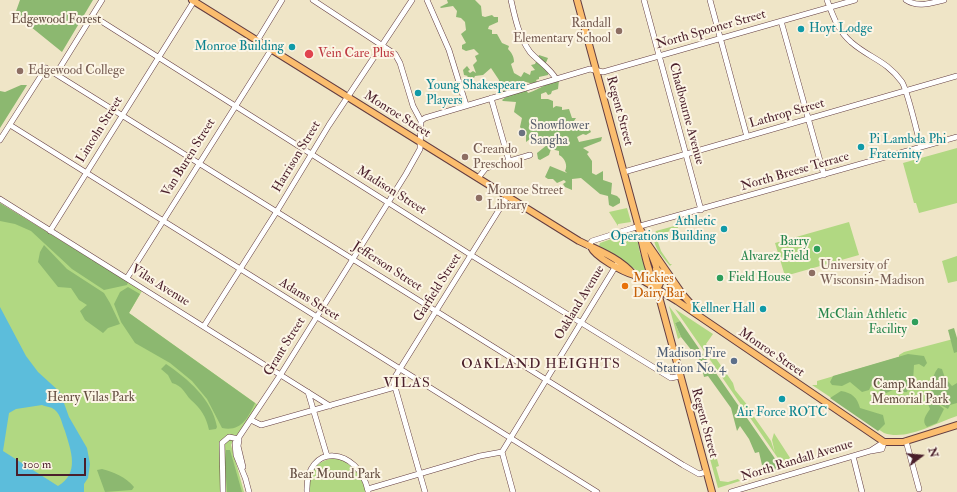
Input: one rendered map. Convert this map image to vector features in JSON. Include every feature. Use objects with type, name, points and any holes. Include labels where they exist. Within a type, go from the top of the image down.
[{"type":"main road","name":"Regent Street","points":[[577,0],[639,227],[651,278],[657,289],[712,492]]},
{"type":"main road","name":"Monroe Street","points":[[193,1],[507,197],[590,247],[596,248],[617,264],[677,302],[884,442],[897,443],[906,441]]},
{"type":"main road","name":"Regent Street","points":[[639,227],[647,243],[657,270],[660,283],[657,289]]},
{"type":"main road","points":[[647,243],[692,306],[706,317],[715,328]]},
{"type":"main road","points":[[644,250],[657,270],[665,275],[676,291],[677,302]]},
{"type":"main road","points":[[906,441],[957,426]]},
{"type":"street","points":[[0,140],[46,68],[56,74],[102,0]]},
{"type":"street","points":[[257,41],[282,0]]},
{"type":"street","points":[[313,0],[392,51],[399,60],[413,106],[421,121]]},
{"type":"street","name":"Harrison Street","points":[[204,326],[347,98],[412,0]]},
{"type":"street","points":[[427,0],[449,50],[466,106]]},
{"type":"street","points":[[510,0],[524,42],[535,58],[556,79]]},
{"type":"street","name":"Chadbourne Avenue","points":[[644,0],[701,210]]},
{"type":"street","points":[[710,0],[747,137]]},
{"type":"street","points":[[827,0],[836,24],[844,34],[860,49],[888,66],[902,83],[921,147]]},
{"type":"street","name":"North Spooner Street","points":[[421,121],[491,98],[590,69],[603,72],[854,0]]},
{"type":"street","points":[[906,0],[913,4],[921,5],[944,0]]},
{"type":"street","name":"Lincoln Street","points":[[50,231],[159,58],[193,1]]},
{"type":"street","name":"Madison Street","points":[[93,16],[471,255],[671,378],[680,376]]},
{"type":"street","points":[[781,21],[824,175]]},
{"type":"street","name":"Van Buren Street","points":[[127,278],[271,50]]},
{"type":"street","name":"Jefferson Street","points":[[56,74],[277,211],[546,381],[688,468],[698,474],[706,472]]},
{"type":"street","name":"Lathrop Street","points":[[624,172],[957,76]]},
{"type":"street","points":[[491,98],[509,161]]},
{"type":"street","name":"Grant Street","points":[[239,439],[353,259],[419,150],[421,121]]},
{"type":"street","name":"Adams Street","points":[[10,125],[86,174],[597,492]]},
{"type":"street","name":"North Breese Terrace","points":[[590,247],[592,240],[957,137]]},
{"type":"street","points":[[478,178],[486,168],[530,156]]},
{"type":"street","name":"Garfield Street","points":[[395,387],[394,379],[507,197]]},
{"type":"street","name":"Vilas Avenue","points":[[0,199],[330,406]]},
{"type":"street","name":"Oakland Avenue","points":[[502,452],[617,264]]},
{"type":"street","points":[[251,420],[261,425],[395,387],[425,492]]},
{"type":"street","points":[[308,392],[327,456]]},
{"type":"street","points":[[223,492],[222,443],[228,437],[239,439],[238,445],[249,492]]},
{"type":"street","points":[[906,441],[919,489]]},
{"type":"street","name":"North Randall Avenue","points":[[731,492],[870,451],[884,442]]},
{"type":"street","points":[[307,492],[307,480],[310,470],[319,460],[327,456],[338,456],[353,462],[363,476],[368,490],[480,456],[502,452],[513,492]]},
{"type":"street","points":[[853,456],[862,492]]},
{"type":"green space","name":"Edgewood Forest","points":[[20,0],[93,0],[62,52],[15,14]]},
{"type":"green space","points":[[447,0],[475,0],[481,6],[482,16],[485,17],[492,15],[494,17],[498,17],[498,22],[489,26],[488,29],[492,30],[492,34],[497,34],[502,43],[509,46],[508,49],[514,60],[511,64],[514,73],[521,77],[524,72],[530,75],[531,71],[535,70],[531,65],[535,64],[539,55],[548,58],[545,65],[549,71],[548,75],[539,77],[539,79],[536,80],[537,82],[533,84],[526,82],[523,84],[528,93],[559,80],[558,89],[552,91],[551,94],[548,95],[546,92],[541,94],[541,99],[553,101],[553,108],[556,106],[562,107],[562,110],[569,109],[572,118],[576,118],[574,121],[575,125],[581,130],[589,128],[591,132],[577,137],[579,142],[602,137],[601,141],[583,148],[589,152],[587,154],[592,161],[592,173],[596,175],[603,171],[603,180],[612,183],[611,194],[620,199],[620,203],[613,207],[609,205],[608,196],[600,194],[581,178],[572,179],[572,190],[565,187],[563,184],[566,182],[564,180],[557,183],[553,179],[548,179],[545,177],[550,166],[567,173],[565,171],[566,165],[564,160],[559,155],[559,151],[551,149],[549,155],[540,160],[538,159],[537,153],[547,145],[544,138],[533,142],[530,139],[526,142],[526,135],[520,127],[522,118],[514,112],[516,102],[502,100],[506,97],[499,85],[499,80],[491,68],[483,75],[475,76],[474,78],[464,75],[463,70],[467,66],[470,73],[473,71],[476,73],[473,65],[477,61],[475,56],[479,54],[474,49],[466,51],[462,49],[462,45],[466,43],[461,34],[466,30],[465,22],[461,18],[456,17],[457,11],[453,6],[440,7],[448,3]]},
{"type":"green space","points":[[21,85],[27,85],[0,128],[0,91],[5,92]]},
{"type":"green space","points":[[957,148],[957,203],[919,213],[916,203],[914,203],[903,163]]},
{"type":"green space","name":"Henry Vilas Park","points":[[0,203],[142,291],[129,313],[258,405],[231,445],[244,492],[0,492]]},
{"type":"green space","points":[[0,203],[128,282],[127,285],[104,290],[72,269],[31,231],[15,224],[0,221]]},
{"type":"green space","points":[[627,208],[631,222],[618,224],[618,226],[609,212]]},
{"type":"green space","name":"Barry Alvarez Field","points":[[849,222],[859,255],[785,276],[775,243]]},
{"type":"green space","points":[[678,225],[678,228],[662,234],[658,242],[661,251],[670,264],[672,264],[670,266],[657,249],[654,236],[656,231]]},
{"type":"green space","points":[[631,232],[636,234],[640,253],[648,274],[647,277],[599,246],[600,243]]},
{"type":"green space","points":[[44,245],[67,269],[104,293],[120,324],[108,328],[103,333],[85,320],[80,311],[87,305],[79,300],[71,288],[58,287],[38,262],[40,252]]},
{"type":"green space","points":[[957,256],[957,281],[948,283],[942,261]]},
{"type":"green space","points":[[128,287],[140,294],[129,313],[255,403],[250,414],[243,423],[234,428],[222,428],[207,399],[192,381],[170,363],[135,343],[121,322],[114,304],[120,292]]},
{"type":"green space","points":[[669,306],[680,321],[675,323],[681,337],[678,339]]},
{"type":"green space","points":[[675,309],[713,334],[706,344],[733,383],[735,390],[753,412],[752,414],[771,441],[775,453],[772,440],[774,433],[794,464],[823,458],[784,467]]},
{"type":"green space","points":[[680,321],[776,460],[777,471],[764,474],[759,452],[755,453],[749,439],[740,426],[737,431],[731,408],[708,376],[704,377],[700,361],[681,337],[675,323]]},
{"type":"green space","points":[[954,328],[957,338],[957,352],[954,353],[948,330]]},
{"type":"green space","name":"Camp Randall Memorial Park","points":[[957,338],[957,416],[921,430],[902,435],[884,433],[812,385],[817,385],[817,381],[899,357],[899,355],[904,352]]},
{"type":"green space","points":[[908,354],[924,356],[927,363],[924,367],[919,364],[914,365],[913,382],[910,383],[907,392],[899,392],[895,389],[884,394],[879,390],[879,384],[873,382],[869,390],[862,392],[850,382],[842,386],[832,385],[830,382],[833,376]]},
{"type":"green space","points":[[166,364],[183,376],[198,391],[210,407],[217,427],[216,429],[209,430],[205,417],[200,410],[181,388],[172,383],[168,375],[161,369]]},
{"type":"green space","points":[[938,368],[942,369],[945,378],[952,386],[957,383],[957,403],[950,405],[948,409],[939,404],[929,402],[935,372]]},
{"type":"green space","points":[[841,391],[854,396],[860,408],[883,415],[885,424],[878,431],[830,398]]},
{"type":"green space","points":[[928,404],[939,405],[944,409],[937,423],[927,427],[924,420],[930,409]]},
{"type":"green space","points":[[226,450],[230,450],[242,492],[227,492],[225,463]]},
{"type":"green space","name":"Bear Mound Park","points":[[339,458],[349,464],[356,472],[362,481],[366,492],[310,492],[311,478],[319,463]]},
{"type":"green space","points":[[714,458],[714,460],[717,459],[719,466],[716,467],[720,481],[728,482],[738,479],[740,481],[718,488],[710,459]]},
{"type":"green space","points":[[102,469],[120,475],[134,487],[132,490],[105,492],[97,470]]},
{"type":"water","points":[[0,307],[26,356],[38,372],[60,392],[69,417],[87,448],[90,464],[88,478],[84,484],[84,492],[0,492]],"holes":[[[42,405],[53,409],[59,415],[70,446],[72,461],[69,475],[65,481],[58,486],[3,451],[9,413],[16,409]]]},
{"type":"place","name":"Hoyt Lodge","points":[[801,29]]},
{"type":"place","name":"Randall Elementary School","points":[[619,31]]},
{"type":"place","name":"Monroe Building","points":[[292,47]]},
{"type":"place","name":"Vein Care Plus","points":[[309,54]]},
{"type":"place","name":"Edgewood College","points":[[20,71]]},
{"type":"place","name":"Young Shakespeare Players","points":[[418,93]]},
{"type":"place","name":"Snowflower Sangha","points":[[522,133]]},
{"type":"place","name":"Pi Lambda Phi Fraternity","points":[[861,147]]},
{"type":"place","name":"Creando Preschool","points":[[465,157]]},
{"type":"place","name":"Monroe Street Library","points":[[479,198]]},
{"type":"place","name":"Athletic Operations Building","points":[[724,229]]},
{"type":"place","name":"Barry Alvarez Field","points":[[817,249]]},
{"type":"place","name":"University of Wisconsin-Madison","points":[[812,273]]},
{"type":"place","name":"Field House","points":[[720,278]]},
{"type":"place","name":"Mickies Dairy Bar","points":[[625,286]]},
{"type":"place","name":"Kellner Hall","points":[[763,309]]},
{"type":"place","name":"McClain Athletic Facility","points":[[915,322]]},
{"type":"place","name":"Madison Fire Station No. 4","points":[[734,361]]},
{"type":"place","name":"Air Force ROTC","points":[[782,399]]},
{"type":"district","name":"OAKLAND HEIGHTS","points":[[541,365]]},
{"type":"district","name":"VILAS","points":[[407,384]]}]
